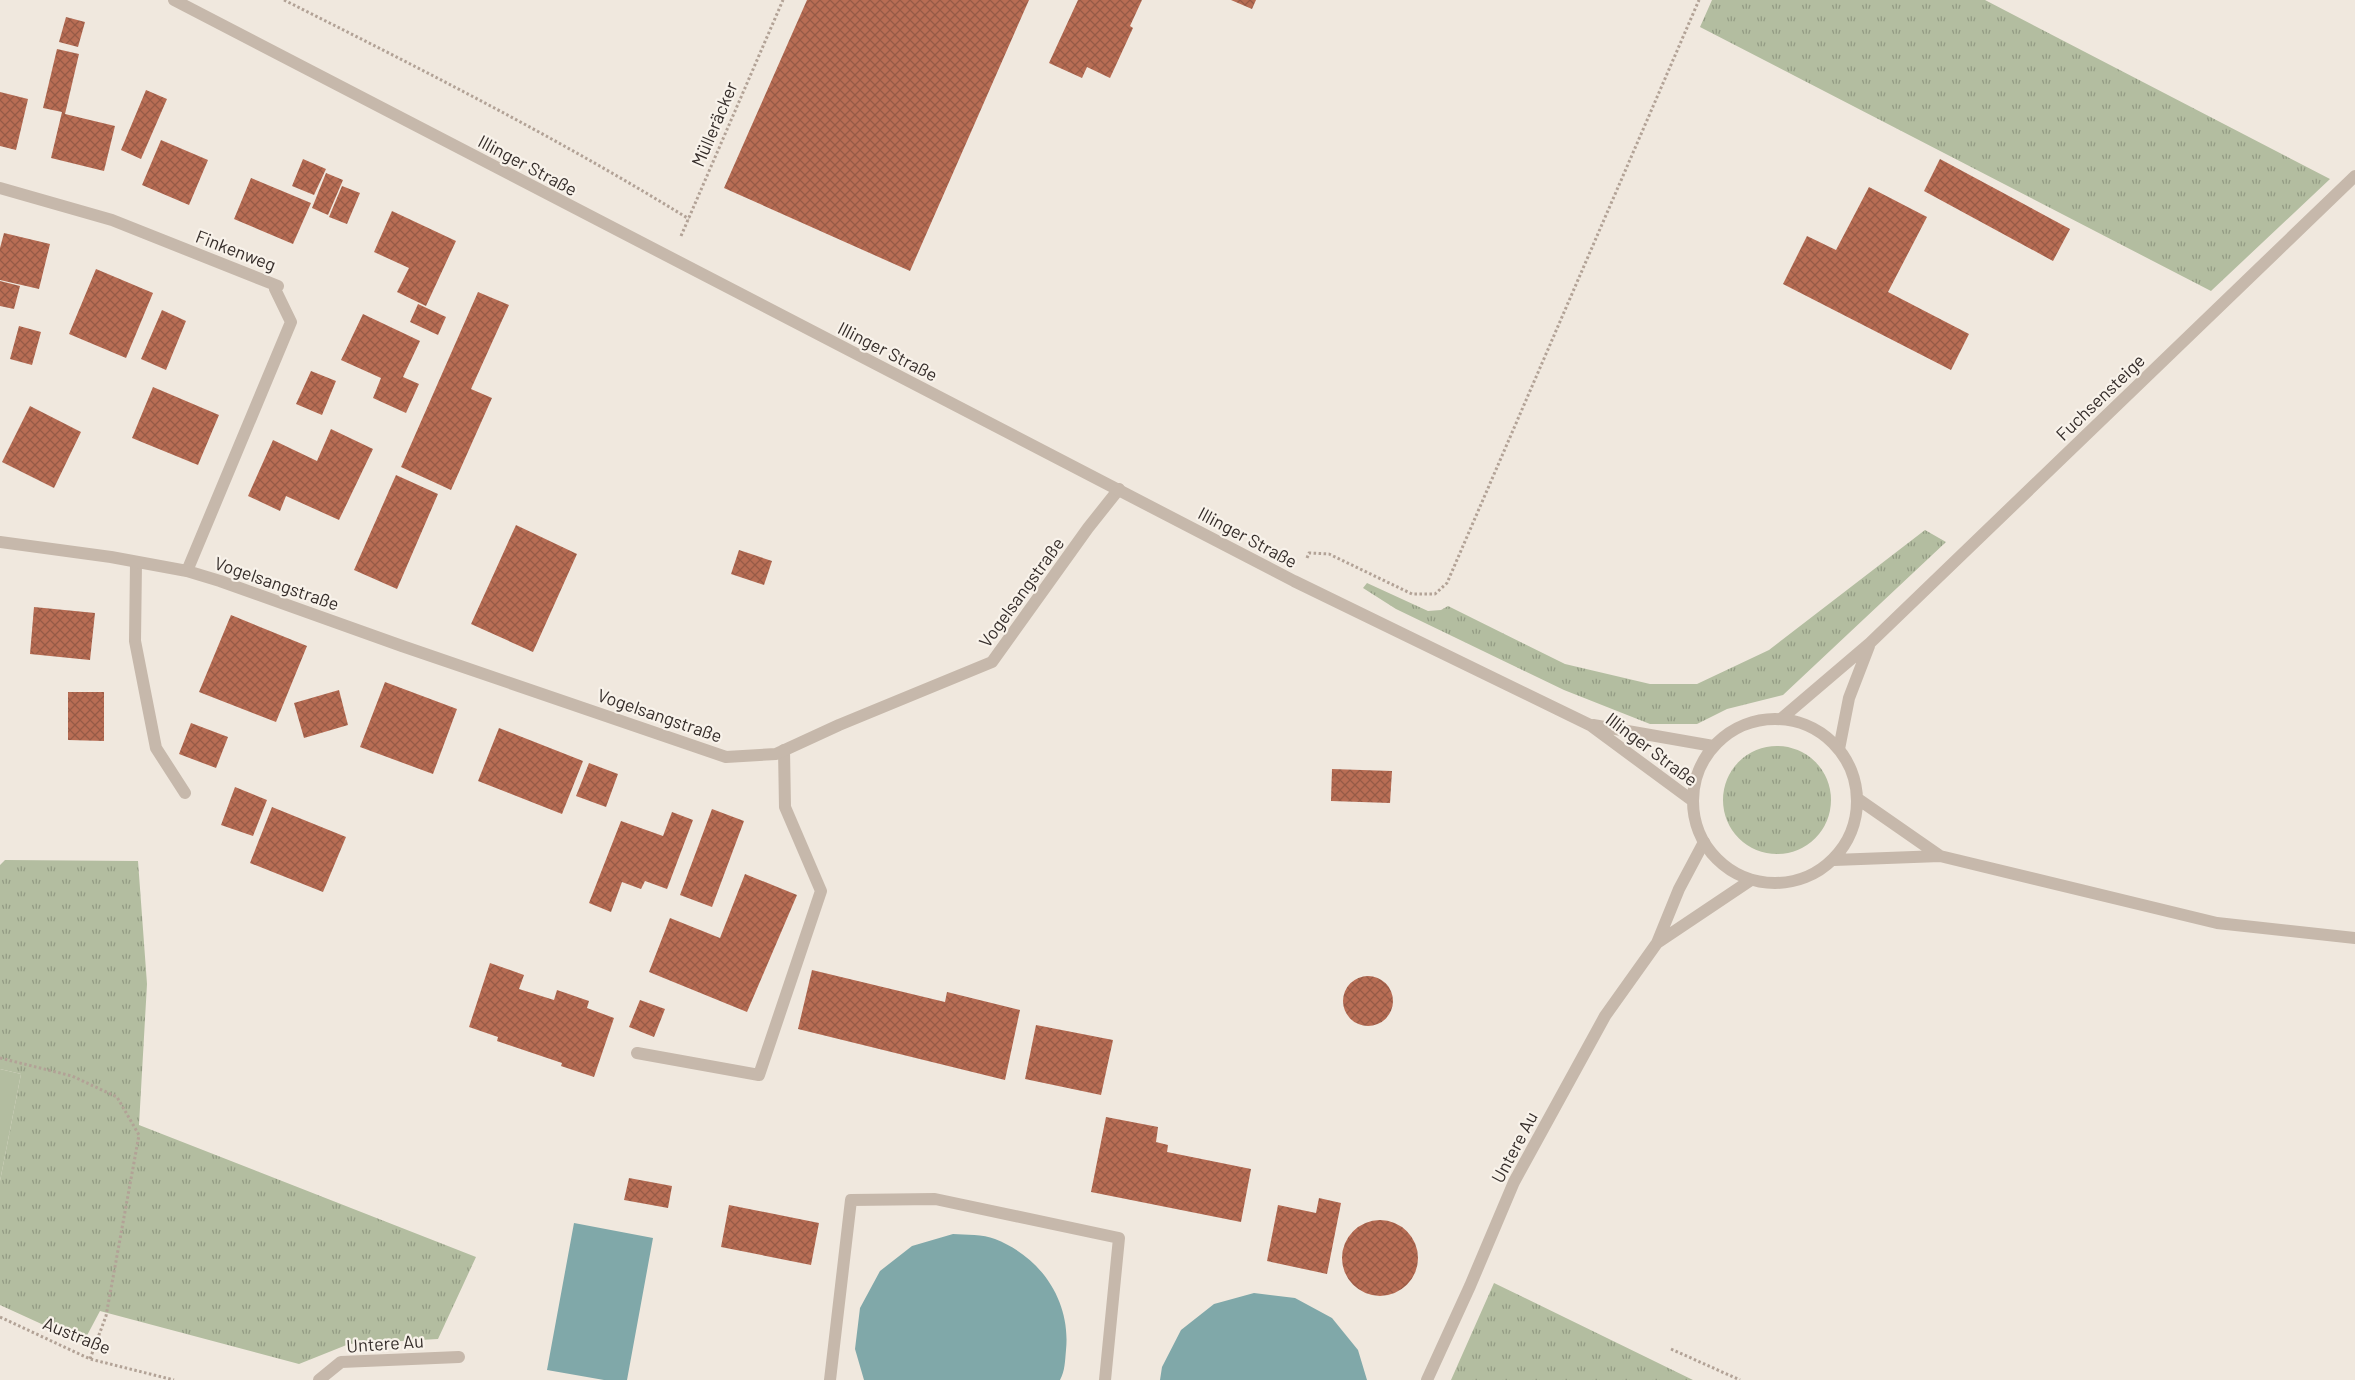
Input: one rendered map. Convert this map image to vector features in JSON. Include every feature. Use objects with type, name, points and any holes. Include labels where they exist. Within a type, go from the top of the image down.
[{"type":"street","name":"Illinger Straße","points":[[174,0],[1294,581],[1590,725],[1693,801]]},
{"type":"street","name":"Fuchsensteige","points":[[1782,718],[1870,643],[2355,176]]},
{"type":"street","name":"Finkenweg","points":[[0,188],[112,220],[278,286],[275,289],[291,322],[187,571]]},
{"type":"street","name":"Vogelsangstraße","points":[[0,542],[111,557],[187,571],[726,756],[776,754],[839,725],[992,662],[1088,528],[1119,489]]},
{"type":"street","points":[[136,563],[134,640],[156,748],[185,793]]},
{"type":"street","name":"Fuchsensteige","points":[[1839,749],[1849,698],[1870,643]]},
{"type":"street","points":[[1782,718],[1804,723],[1823,734],[1839,749],[1853,772],[1858,799],[1855,821],[1848,842],[1834,860],[1816,873],[1796,881],[1773,884],[1751,880],[1732,871],[1716,858],[1704,842],[1696,822],[1693,801],[1695,781],[1702,763],[1713,746],[1733,730],[1757,720],[1782,718]]},
{"type":"street","name":"Illinger Straße","points":[[1590,725],[1713,746]]},
{"type":"street","points":[[637,1053],[759,1076],[821,891],[785,807],[784,750]]},
{"type":"street","points":[[1858,799],[1940,856]]},
{"type":"street","name":"Untere Au","points":[[1427,1380],[1470,1286],[1514,1182],[1605,1016],[1657,943],[1680,889],[1704,842]]},
{"type":"street","points":[[1834,860],[1940,856],[2217,923],[2355,938]]},
{"type":"street","name":"Untere Au","points":[[1657,943],[1751,880]]},
{"type":"street","points":[[830,1380],[851,1200],[935,1199],[1119,1238],[1105,1380]]},
{"type":"street","name":"Untere Au","points":[[319,1380],[341,1362],[458,1357]]},
{"type":"path","points":[[284,0],[464,90],[633,185],[688,219]]},
{"type":"path","name":"Mülleräcker","points":[[671,259],[783,0]]},
{"type":"path","points":[[1294,581],[1309,553],[1329,554],[1412,594],[1435,594],[1447,583],[1699,0]]},
{"type":"path","points":[[0,1058],[72,1076],[117,1097],[139,1135],[106,1316],[90,1359]]},
{"type":"path","name":"Austraße","points":[[0,1317],[90,1359],[174,1380]]},
{"type":"path","points":[[1671,1349],[1740,1380]]},
{"type":"green space","points":[[1712,0],[1985,0],[2330,179],[2211,291],[1700,27]]},
{"type":"green space","points":[[1925,530],[1946,542],[1783,695],[1727,709],[1697,724],[1650,724],[1564,690],[1396,609],[1363,588],[1367,583],[1428,611],[1441,610],[1448,606],[1565,664],[1650,684],[1697,684],[1769,650]]},
{"type":"green space","points":[[1777,746],[1798,750],[1815,762],[1827,779],[1831,800],[1827,821],[1815,838],[1798,850],[1777,854],[1756,850],[1739,838],[1727,821],[1723,800],[1727,779],[1739,762],[1756,750]]},
{"type":"green space","points":[[5,860],[138,861],[147,984],[139,1125],[476,1257],[438,1339],[349,1344],[299,1364],[100,1311],[83,1343],[0,1305],[0,1181],[21,1074],[0,1069],[0,865]]},
{"type":"green space","points":[[0,1069],[21,1074],[0,1181]]},
{"type":"green space","points":[[1494,1283],[1693,1380],[1451,1380]]},
{"type":"water","points":[[574,1223],[653,1238],[627,1380],[604,1380],[547,1370]]},
{"type":"water","points":[[953,1234],[985,1236],[1011,1247],[1039,1269],[1050,1283],[1058,1298],[1066,1332],[1064,1366],[1060,1380],[864,1380],[855,1349],[860,1308],[880,1271],[912,1246]]},
{"type":"water","points":[[1254,1293],[1295,1298],[1332,1318],[1358,1350],[1367,1380],[1160,1380],[1162,1367],[1181,1330],[1214,1304]]},
{"type":"building","points":[[807,0],[1029,0],[910,271],[724,188]]},
{"type":"building","points":[[1078,0],[1142,0],[1130,26],[1133,28],[1110,78],[1087,67],[1082,78],[1049,63]]},
{"type":"building","points":[[1231,0],[1256,0],[1252,9]]},
{"type":"building","points":[[66,17],[85,22],[78,47],[59,42]]},
{"type":"building","points":[[57,49],[79,54],[65,114],[115,126],[104,171],[51,158],[62,112],[43,108]]},
{"type":"building","points":[[146,90],[167,99],[141,159],[121,150]]},
{"type":"building","points":[[0,92],[28,99],[16,150],[0,146]]},
{"type":"building","points":[[161,140],[208,160],[189,205],[142,185]]},
{"type":"building","points":[[303,159],[326,169],[314,195],[292,186]]},
{"type":"building","points":[[1940,159],[2070,229],[2053,261],[1924,191]]},
{"type":"building","points":[[326,173],[343,180],[328,215],[312,208]]},
{"type":"building","points":[[251,178],[311,203],[293,244],[234,219]]},
{"type":"building","points":[[342,186],[360,193],[347,224],[329,217]]},
{"type":"building","points":[[1869,187],[1927,217],[1888,292],[1969,334],[1951,370],[1783,284],[1807,236],[1836,250]]},
{"type":"building","points":[[392,211],[456,241],[426,306],[397,292],[409,268],[374,252]]},
{"type":"building","points":[[4,233],[50,244],[39,289],[0,280],[0,248]]},
{"type":"building","points":[[96,269],[153,293],[126,358],[69,334]]},
{"type":"building","points":[[0,281],[20,286],[14,309],[0,306]]},
{"type":"building","points":[[478,292],[509,305],[471,389],[492,398],[451,490],[401,467]]},
{"type":"building","points":[[418,304],[446,317],[438,335],[410,322]]},
{"type":"building","points":[[162,310],[186,321],[166,370],[141,359]]},
{"type":"building","points":[[363,314],[420,341],[403,377],[419,384],[406,413],[373,398],[381,378],[341,360]]},
{"type":"building","points":[[19,326],[41,332],[32,365],[10,359]]},
{"type":"building","points":[[311,371],[336,381],[322,415],[296,404]]},
{"type":"building","points":[[153,387],[219,415],[198,465],[132,438]]},
{"type":"building","points":[[30,406],[81,432],[54,488],[2,462]]},
{"type":"building","points":[[331,429],[373,449],[339,520],[286,496],[280,511],[248,496],[273,440],[317,461]]},
{"type":"building","points":[[396,475],[438,494],[397,589],[354,570]]},
{"type":"building","points":[[516,525],[577,554],[533,652],[471,624]]},
{"type":"building","points":[[739,550],[772,561],[764,585],[731,574]]},
{"type":"building","points":[[34,607],[95,613],[90,660],[30,654]]},
{"type":"building","points":[[231,615],[307,646],[276,722],[199,692]]},
{"type":"building","points":[[385,682],[457,709],[433,774],[360,747]]},
{"type":"building","points":[[339,690],[348,725],[304,738],[294,703]]},
{"type":"building","points":[[68,692],[104,692],[104,741],[68,740]]},
{"type":"building","points":[[191,723],[228,737],[216,768],[179,754]]},
{"type":"building","points":[[499,728],[583,761],[562,814],[478,781]]},
{"type":"building","points":[[589,763],[618,774],[606,807],[576,796]]},
{"type":"building","points":[[1332,769],[1392,771],[1390,803],[1331,801]]},
{"type":"building","points":[[235,787],[267,800],[253,836],[221,825]]},
{"type":"building","points":[[272,807],[346,837],[323,892],[250,863]]},
{"type":"building","points":[[712,809],[744,821],[712,907],[680,895]]},
{"type":"building","points":[[672,812],[693,820],[667,889],[645,881],[641,889],[622,882],[611,912],[589,903],[621,821],[663,836]]},
{"type":"building","points":[[745,874],[797,895],[747,1012],[649,972],[670,918],[720,938]]},
{"type":"building","points":[[490,963],[524,975],[519,989],[554,1000],[557,990],[589,1001],[587,1008],[614,1018],[594,1077],[561,1066],[562,1063],[497,1041],[498,1037],[469,1027]]},
{"type":"building","points":[[812,970],[945,1002],[947,992],[1020,1010],[1005,1080],[798,1029]]},
{"type":"building","points":[[1363,976],[1373,976],[1386,983],[1393,996],[1393,1006],[1386,1019],[1373,1026],[1363,1026],[1354,1022],[1347,1015],[1343,1006],[1343,996],[1347,987],[1354,980]]},
{"type":"building","points":[[640,1000],[665,1009],[654,1037],[629,1027]]},
{"type":"building","points":[[1036,1025],[1113,1040],[1101,1095],[1025,1079]]},
{"type":"building","points":[[1106,1117],[1158,1127],[1156,1142],[1168,1145],[1167,1152],[1251,1169],[1241,1222],[1091,1192]]},
{"type":"building","points":[[629,1178],[672,1186],[668,1208],[624,1200]]},
{"type":"building","points":[[1319,1198],[1341,1203],[1327,1274],[1267,1261],[1278,1205],[1316,1213]]},
{"type":"building","points":[[729,1205],[819,1223],[811,1265],[721,1247]]},
{"type":"building","points":[[1380,1220],[1395,1223],[1407,1231],[1415,1243],[1418,1258],[1415,1273],[1407,1285],[1395,1293],[1380,1296],[1365,1293],[1353,1285],[1345,1273],[1342,1258],[1345,1243],[1353,1231],[1365,1223]]}]
